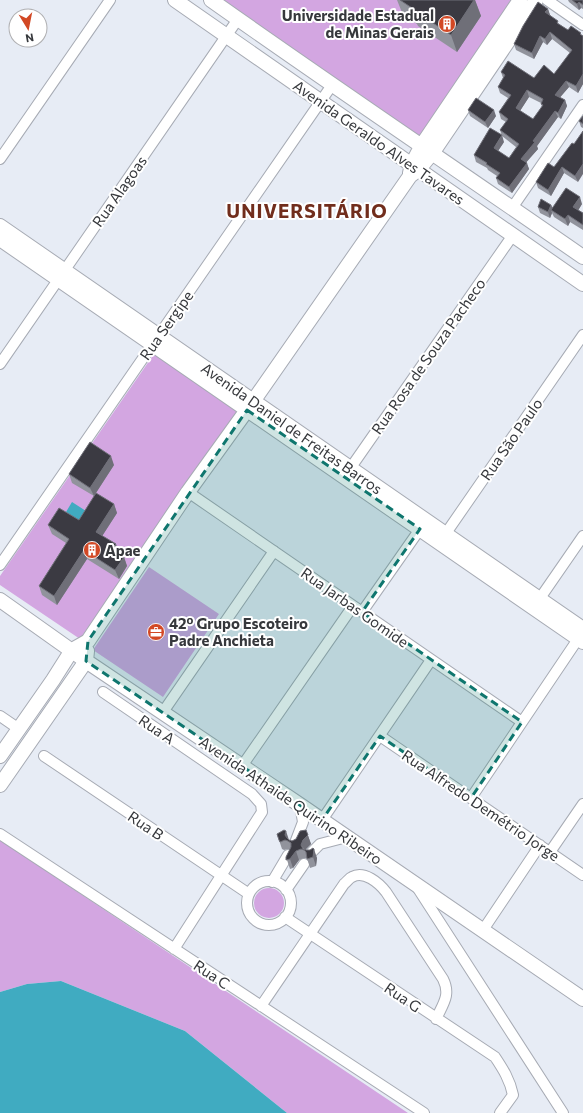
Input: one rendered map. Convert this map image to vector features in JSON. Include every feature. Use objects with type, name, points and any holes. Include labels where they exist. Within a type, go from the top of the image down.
[{"type":"street","points":[[0,159],[110,0]]},
{"type":"street","name":"Avenida Geraldo Alves Tavares","points":[[175,0],[321,101],[414,170],[513,235],[583,284]]},
{"type":"street","name":"Avenida Geraldo Alves Tavares","points":[[211,0],[583,257]]},
{"type":"street","points":[[0,756],[60,670],[72,650],[88,641],[188,492],[250,406],[414,170],[520,0]]},
{"type":"street","points":[[427,149],[536,0]]},
{"type":"street","points":[[547,0],[583,25]]},
{"type":"street","name":"Rua Alagoas","points":[[0,364],[238,19]]},
{"type":"street","name":"Rua Sergipe","points":[[0,565],[332,85]]},
{"type":"street","points":[[512,208],[583,105]]},
{"type":"street","name":"Avenida Daniel de Freitas Barros","points":[[0,226],[61,275],[536,603],[582,637]]},
{"type":"street","name":"Rua Rosa de Souza Pacheco","points":[[347,473],[513,235]]},
{"type":"street","name":"Avenida Daniel de Freitas Barros","points":[[0,240],[61,275]]},
{"type":"street","name":"Rua São Paulo","points":[[442,538],[583,335]]},
{"type":"street","name":"Avenida Daniel de Freitas Barros","points":[[347,473],[420,529],[442,538]]},
{"type":"street","name":"Rua Jarbas Gomide","points":[[188,492],[522,722]]},
{"type":"street","points":[[362,612],[420,529]]},
{"type":"street","points":[[536,603],[583,536]]},
{"type":"street","points":[[164,712],[274,551]]},
{"type":"street","name":"Avenida Athaide Quirino Ribeiro","points":[[0,600],[86,661],[164,712],[583,999]]},
{"type":"street","points":[[242,766],[353,606]]},
{"type":"street","points":[[471,798],[582,637]]},
{"type":"street","points":[[0,785],[86,661],[88,641]]},
{"type":"street","points":[[322,820],[431,660]]},
{"type":"street","points":[[60,670],[73,678]]},
{"type":"street","name":"Rua A","points":[[103,692],[252,794],[261,804],[262,812],[222,875]]},
{"type":"street","points":[[0,716],[19,729]]},
{"type":"street","name":"Rua Alfredo Demétrio Jorge","points":[[380,736],[583,875]]},
{"type":"street","name":"Rua B","points":[[44,756],[249,894]]},
{"type":"street","points":[[550,852],[583,804]]},
{"type":"street","points":[[295,843],[303,822],[300,805]]},
{"type":"street","name":"Rua C","points":[[0,834],[424,1113]]},
{"type":"street","points":[[311,853],[320,844],[347,837]]},
{"type":"street","points":[[482,930],[540,845]]},
{"type":"street","points":[[272,882],[288,854]]},
{"type":"street","points":[[286,890],[304,864]]},
{"type":"street","points":[[174,949],[222,875]]},
{"type":"street","points":[[261,1006],[344,884],[352,876],[362,875],[381,885],[443,979],[446,986],[447,995],[436,1019]]},
{"type":"street","points":[[265,882],[277,883],[286,890],[291,904],[285,918],[279,923],[264,925],[257,922],[251,916],[247,909],[247,902],[249,894],[258,884],[265,882]]},
{"type":"street","points":[[415,884],[563,1113]]},
{"type":"street","name":"Rua G","points":[[285,918],[495,1057],[505,1071],[511,1084],[513,1095],[500,1113]]},
{"type":"highlighted area","points":[[247,410],[420,529],[362,612],[522,722],[471,798],[380,736],[322,820],[86,661],[88,641]]},
{"type":"shaded area","points":[[221,0],[515,0],[420,136]]},
{"type":"shaded area","points":[[154,354],[238,412],[80,639],[0,585],[0,576]]},
{"type":"shaded area","name":"42º Grupo Escoteiro Padre Anchieta","points":[[149,567],[219,614],[163,697],[93,650]]},
{"type":"shaded area","points":[[0,840],[408,1113],[287,1113],[185,1031],[61,981],[27,984],[0,992]]},
{"type":"shaded area","points":[[269,888],[280,892],[284,903],[280,914],[269,918],[258,914],[254,903],[258,892]]},
{"type":"water","points":[[72,502],[86,511],[80,521],[66,512]]},
{"type":"water","points":[[61,981],[185,1031],[287,1113],[0,1113],[0,992],[27,984]]},
{"type":"building","points":[[400,0],[474,0],[451,35]]},
{"type":"building","points":[[572,0],[583,0],[583,5],[579,2],[577,4]]},
{"type":"building","points":[[538,2],[548,9],[545,12],[558,21],[557,23],[568,30],[571,26],[581,33],[580,34],[583,36],[583,74],[576,86],[566,81],[555,95],[565,100],[558,113],[555,111],[533,141],[535,142],[521,159],[527,163],[509,187],[496,178],[500,173],[474,155],[490,128],[502,135],[494,148],[509,158],[519,144],[500,130],[508,119],[499,112],[511,95],[498,87],[505,75],[501,72],[508,61],[534,78],[544,65],[554,74],[572,50],[550,32],[545,39],[540,36],[532,53],[514,44]],"holes":[[[527,90],[543,99],[541,104],[543,105],[533,119],[516,108]]]},
{"type":"building","points":[[476,98],[494,110],[485,122],[468,110]]},
{"type":"building","points":[[583,116],[583,124],[579,121]]},
{"type":"building","points":[[583,131],[583,164],[575,176],[562,167],[548,190],[536,182],[548,163],[554,167]]},
{"type":"building","points":[[566,188],[580,197],[573,207],[583,213],[583,225],[568,215],[565,219],[551,210]]},
{"type":"building","points":[[541,199],[551,205],[548,212],[538,207]]},
{"type":"building","points":[[90,442],[111,456],[90,488],[69,474]]},
{"type":"building","name":"Apae","points":[[96,493],[114,504],[96,532],[116,544],[112,549],[124,557],[115,570],[84,550],[54,596],[39,586],[69,539],[48,525],[59,508],[79,520]]},
{"type":"building","points":[[284,830],[286,831],[285,835],[287,838],[292,841],[296,839],[300,831],[306,830],[308,835],[303,840],[301,845],[303,849],[306,850],[314,849],[313,857],[307,859],[306,852],[301,849],[296,851],[290,859],[286,860],[291,843],[285,840],[280,842],[277,834]]},
{"type":"place","name":"Universidade Estadual de Minas Gerais","points":[[447,24]]},
{"type":"place","name":"Apae","points":[[92,550]]},
{"type":"place","name":"42º Grupo Escoteiro Padre Anchieta","points":[[156,632]]},
{"type":"district","name":"UNIVERSITÁRIO","points":[[307,210]]}]
